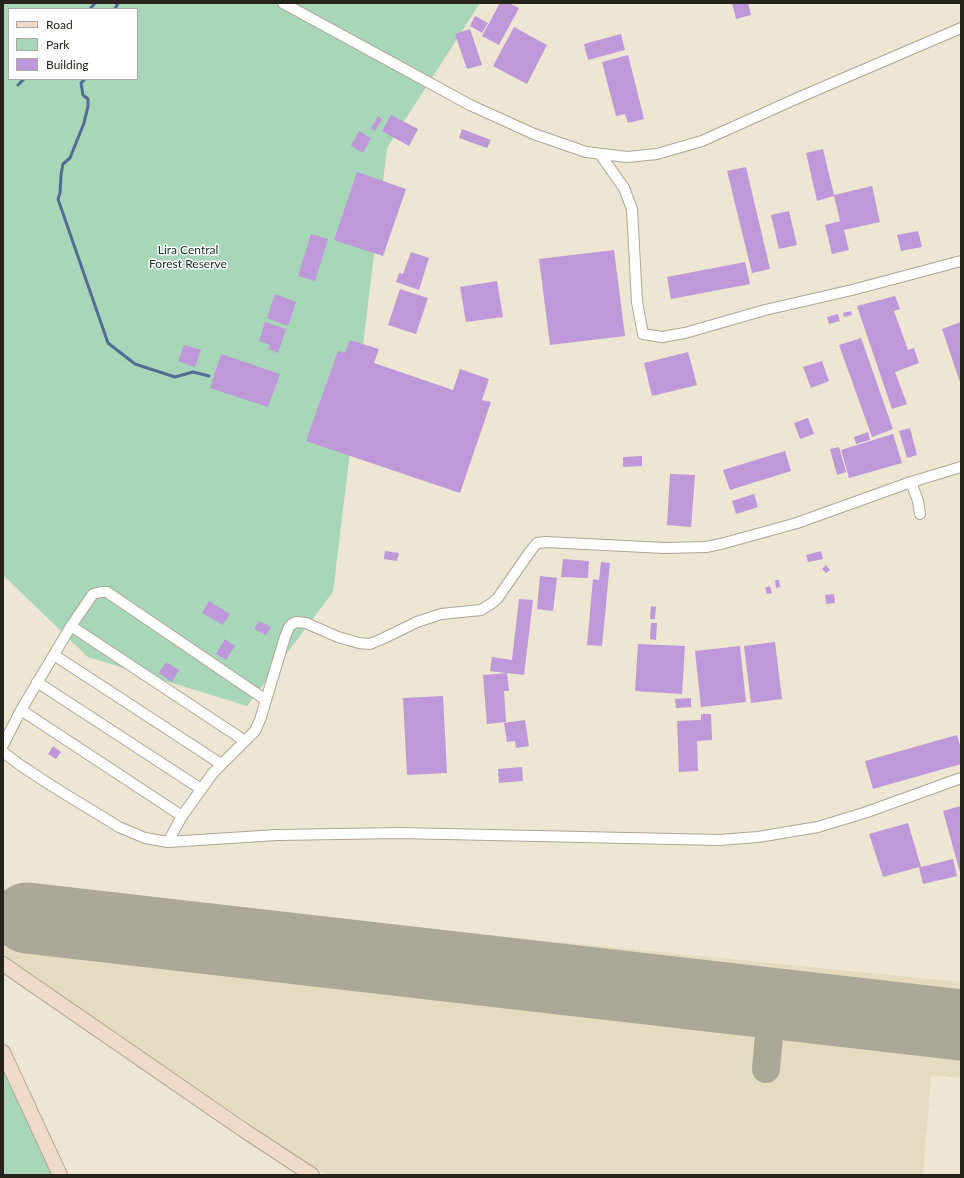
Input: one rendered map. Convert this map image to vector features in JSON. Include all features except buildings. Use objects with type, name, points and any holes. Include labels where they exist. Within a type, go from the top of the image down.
[{"type":"main road","points":[[3,964],[242,1129],[312,1175]]},
{"type":"main road","points":[[3,1052],[60,1175]]},
{"type":"street","points":[[284,3],[470,105],[534,134],[586,152],[627,157],[642,156],[681,148],[702,141],[961,28]]},
{"type":"street","points":[[600,154],[624,188],[632,209],[637,302],[643,334],[662,337],[685,333],[765,310],[852,290],[961,261]]},
{"type":"street","points":[[168,842],[182,816],[201,789],[221,764],[255,731],[260,720],[285,637],[289,627],[296,622],[306,623],[338,637],[359,643],[370,644],[417,622],[441,614],[481,610],[497,599],[528,552],[537,543],[546,542],[664,548],[706,547],[797,522],[911,482],[961,467]]},
{"type":"street","points":[[911,482],[918,501],[920,514]]},
{"type":"street","points":[[3,745],[21,710],[71,626],[93,594],[101,592],[107,592],[266,700]]},
{"type":"street","points":[[71,626],[245,741]]},
{"type":"street","points":[[54,655],[221,764]]},
{"type":"street","points":[[38,682],[201,789]]},
{"type":"street","points":[[21,710],[182,816]]},
{"type":"street","points":[[3,752],[52,786],[119,827],[146,838],[168,842],[277,835],[399,833],[719,840],[758,837],[818,827],[868,812],[961,778]]},
{"type":"shaded area","points":[[3,887],[961,982],[961,1078],[931,1075],[923,1175],[326,1175],[3,957]]},
{"type":"green space","name":"Lira Central Forest Reserve","points":[[3,3],[480,3],[387,148],[333,592],[247,706],[88,657],[3,575]]},
{"type":"green space","points":[[3,1067],[15,1093],[52,1175],[3,1175]]},
{"type":"waterway","points":[[91,8],[95,3]]},
{"type":"waterway","points":[[116,8],[118,3]]},
{"type":"waterway","points":[[18,85],[23,80]]},
{"type":"waterway","points":[[84,80],[81,83],[83,95],[88,99],[88,106],[84,123],[70,158],[63,164],[58,199],[108,343],[135,364],[175,377],[193,372],[209,376]]},
{"type":"taxiway","points":[[766,1069],[772,1003]]},
{"type":"runway","points":[[27,918],[961,1025]]}]
